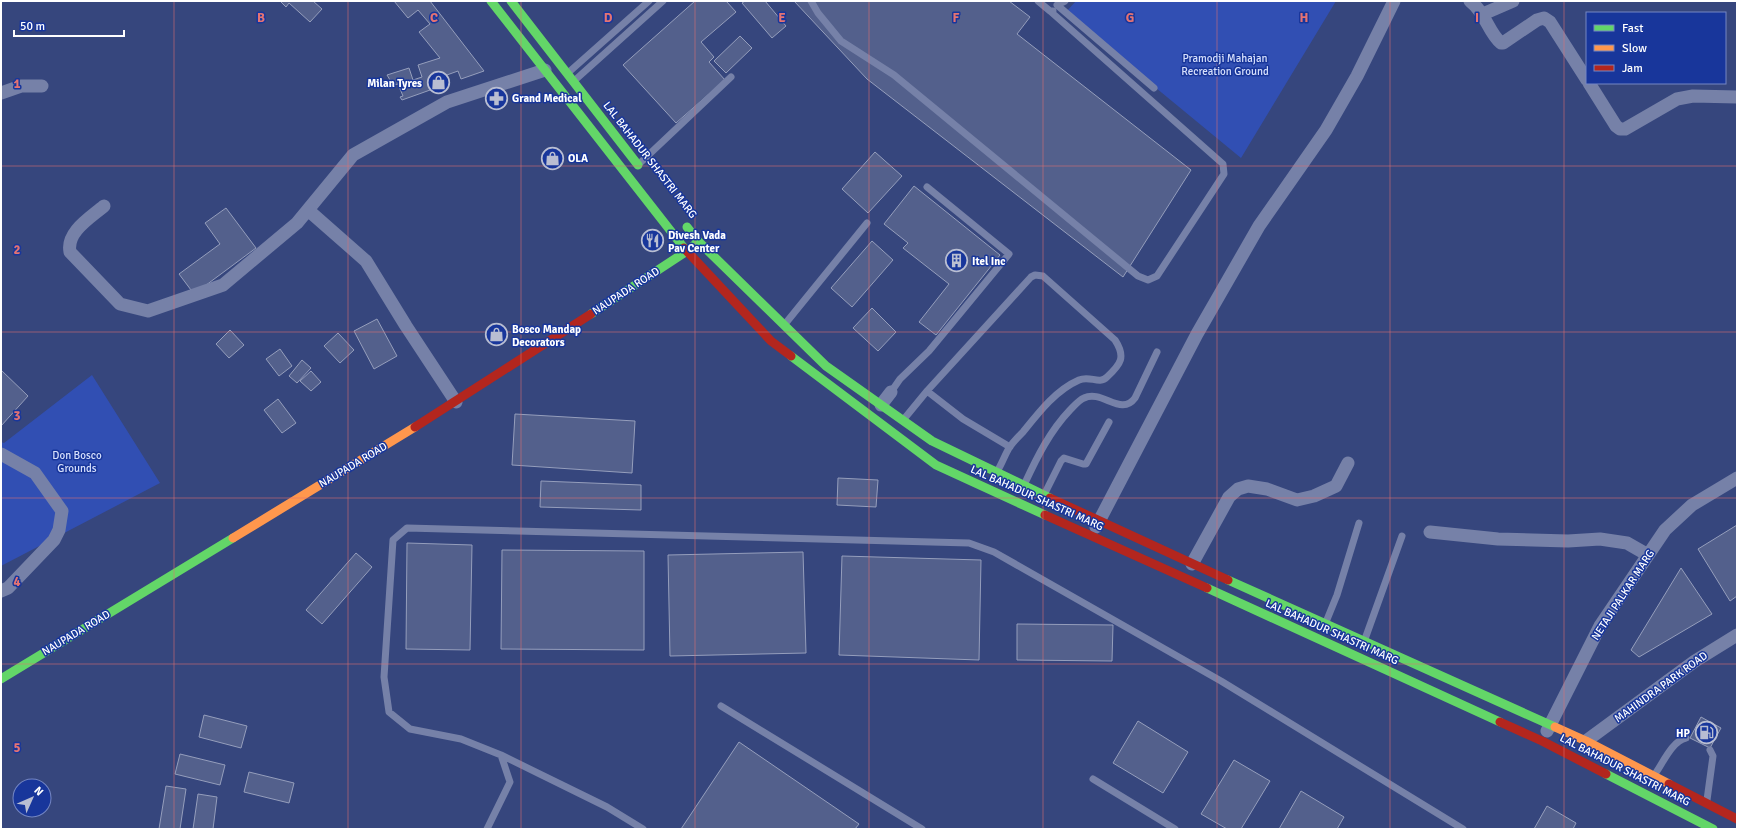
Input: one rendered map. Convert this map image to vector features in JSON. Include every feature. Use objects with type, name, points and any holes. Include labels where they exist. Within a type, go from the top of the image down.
[{"type":"main road","name":"LAL BAHADUR SHASTRI MARG","points":[[491,1],[687,251],[778,333],[939,456],[1040,503],[1092,536],[1542,741],[1713,829]]},
{"type":"main road","name":"LAL BAHADUR SHASTRI MARG","points":[[510,1],[568,73],[640,168]]},
{"type":"main road","name":"LAL BAHADUR SHASTRI MARG","points":[[680,218],[698,241],[778,333],[932,441],[939,456],[997,472],[1024,486],[1040,503],[1098,521],[1586,741],[1737,819]]},
{"type":"main road","name":"NAUPADA ROAD","points":[[1,679],[456,402],[687,251],[698,241]]},
{"type":"street","points":[[1092,536],[1098,521],[1197,334],[1259,226],[1326,130],[1357,76],[1394,1]]},
{"type":"street","points":[[1470,1],[1483,14],[1497,40],[1501,44],[1537,20],[1544,18],[1550,22],[1586,78]]},
{"type":"street","points":[[1483,14],[1514,1]]},
{"type":"street","points":[[104,206],[73,233],[68,244],[70,252],[120,304],[148,311],[223,285],[268,249],[297,223],[353,155],[447,102],[545,70]]},
{"type":"street","points":[[1590,84],[1616,126],[1620,129],[1625,129],[1677,99],[1693,96],[1737,97]]},
{"type":"street","points":[[1,93],[21,86],[42,86]]},
{"type":"street","points":[[308,210],[366,261],[406,326],[456,402]]},
{"type":"street","points":[[882,405],[891,392]]},
{"type":"street","points":[[1,454],[35,473],[62,511],[59,530],[54,540],[8,588],[1,590]]},
{"type":"street","points":[[1192,564],[1229,498],[1238,489],[1248,486],[1267,489],[1297,500],[1314,496],[1336,486],[1348,463]]},
{"type":"street","name":"NETAJI PALKAR MARG","points":[[1542,741],[1600,626],[1665,530],[1692,505],[1737,478]]},
{"type":"street","points":[[1430,532],[1498,539],[1568,541],[1600,539],[1627,543],[1648,555]]},
{"type":"street","name":"MAHINDRA PARK ROAD","points":[[1586,741],[1695,661],[1737,636]]},
{"type":"lane","points":[[568,73],[649,1]]},
{"type":"lane","points":[[574,81],[663,1]]},
{"type":"lane","points":[[811,1],[818,13],[841,41],[894,75],[1138,276],[1148,280],[1157,276],[1224,174],[1223,164],[1038,1]]},
{"type":"lane","points":[[1056,3],[1065,1]]},
{"type":"lane","points":[[1050,11],[1054,11],[1056,3]]},
{"type":"lane","points":[[1056,3],[1154,88]]},
{"type":"lane","points":[[640,168],[731,77]]},
{"type":"lane","points":[[891,392],[900,379],[929,351],[1009,254],[927,187]]},
{"type":"lane","points":[[778,333],[867,224]]},
{"type":"lane","points":[[904,421],[927,391],[1031,277],[1035,275],[1043,276],[1115,340],[1120,348],[1121,360],[1106,379],[1099,381],[1085,377],[1077,380],[1052,398],[1010,447],[997,472]]},
{"type":"lane","points":[[1024,486],[1048,436],[1056,424],[1085,397],[1091,396],[1120,405],[1127,406],[1131,404],[1156,352]]},
{"type":"lane","points":[[927,391],[963,419],[1010,447]]},
{"type":"lane","points":[[1040,503],[1061,461],[1064,458],[1068,458],[1082,464],[1086,464],[1109,422]]},
{"type":"lane","points":[[1325,624],[1337,595],[1359,522]]},
{"type":"lane","points":[[643,829],[606,807],[501,755],[461,739],[410,729],[390,712],[384,677],[393,540],[407,528],[969,543],[994,552],[1221,681],[1463,829]]},
{"type":"lane","points":[[1364,642],[1402,536]]},
{"type":"lane","points":[[721,706],[922,829]]},
{"type":"lane","points":[[1654,776],[1674,746],[1679,741],[1686,738]]},
{"type":"lane","points":[[1706,803],[1713,756],[1710,750]]},
{"type":"lane","points":[[487,829],[510,782],[501,755]]},
{"type":"lane","points":[[1093,779],[1174,829]]},
{"type":"green space","name":"Pramodji Mahajan Recreation Ground","points":[[1076,1],[1336,1],[1241,158],[1065,13]]},
{"type":"green space","name":"Don Bosco Grounds","points":[[92,375],[160,483],[1,566],[1,442],[4,443]]},
{"type":"building","points":[[280,1],[313,1],[322,9],[310,22],[289,3],[286,7]]},
{"type":"building","points":[[394,1],[430,1],[484,71],[461,79],[458,71],[444,76],[447,84],[402,100],[400,97],[403,96],[398,84],[393,85],[387,75],[409,68],[413,80],[422,77],[418,65],[440,58],[419,32],[430,24],[418,10],[408,18]]},
{"type":"building","points":[[695,1],[726,1],[736,12],[701,42],[714,57],[709,62],[725,80],[676,123],[623,65]]},
{"type":"building","points":[[745,1],[765,1],[786,26],[772,38],[742,3]]},
{"type":"building","points":[[794,1],[1009,1],[1030,17],[1017,34],[1191,170],[1123,277],[867,79]]},
{"type":"building","points":[[740,36],[752,48],[726,73],[714,61]]},
{"type":"building","points":[[875,152],[902,176],[868,213],[842,189]]},
{"type":"building","name":"Itel Inc","points":[[914,186],[1000,255],[936,335],[919,322],[949,284],[903,248],[908,243],[884,224]]},
{"type":"building","points":[[226,208],[256,248],[194,294],[179,274],[220,244],[205,223]]},
{"type":"building","points":[[872,241],[893,260],[852,307],[831,288]]},
{"type":"building","points":[[872,308],[896,332],[878,351],[853,328]]},
{"type":"building","points":[[377,319],[397,356],[374,369],[354,331]]},
{"type":"building","points":[[230,330],[244,345],[229,358],[216,344]]},
{"type":"building","points":[[338,333],[354,350],[340,363],[324,346]]},
{"type":"building","points":[[280,349],[292,366],[279,376],[266,359]]},
{"type":"building","points":[[302,360],[311,368],[297,383],[289,376]]},
{"type":"building","points":[[1,370],[28,396],[1,426]]},
{"type":"building","points":[[311,371],[321,382],[311,391],[300,381]]},
{"type":"building","points":[[278,399],[296,423],[282,433],[264,410]]},
{"type":"building","points":[[515,414],[635,421],[632,473],[512,465]]},
{"type":"building","points":[[838,478],[878,480],[876,507],[837,505]]},
{"type":"building","points":[[541,481],[641,485],[641,510],[540,507]]},
{"type":"building","points":[[1737,525],[1737,596],[1730,601],[1698,549]]},
{"type":"building","points":[[407,543],[472,545],[470,650],[406,649]]},
{"type":"building","points":[[502,550],[644,551],[644,650],[501,649]]},
{"type":"building","points":[[803,552],[806,653],[670,656],[668,555]]},
{"type":"building","points":[[356,553],[372,567],[322,624],[306,610]]},
{"type":"building","points":[[842,556],[981,560],[979,660],[839,655]]},
{"type":"building","points":[[1681,568],[1712,614],[1639,657],[1631,650]]},
{"type":"building","points":[[1017,624],[1113,625],[1112,661],[1017,660]]},
{"type":"building","points":[[204,715],[247,726],[241,748],[199,737]]},
{"type":"building","name":"HP","points":[[1701,717],[1721,728],[1710,748],[1690,738]]},
{"type":"building","points":[[1138,721],[1188,752],[1163,793],[1113,763]]},
{"type":"building","points":[[739,742],[859,824],[855,829],[681,829]]},
{"type":"building","points":[[180,754],[225,765],[220,785],[175,774]]},
{"type":"building","points":[[1234,760],[1270,781],[1241,829],[1227,829],[1201,814]]},
{"type":"building","points":[[249,772],[294,783],[289,803],[244,792]]},
{"type":"building","points":[[166,786],[186,789],[180,829],[159,829]]},
{"type":"building","points":[[1301,791],[1344,817],[1337,829],[1279,829]]},
{"type":"building","points":[[198,794],[217,797],[213,829],[193,829]]},
{"type":"building","points":[[1547,806],[1576,823],[1573,829],[1534,829]]},
{"type":"traffic: fast","points":[[491,1],[684,248]]},
{"type":"traffic: fast","points":[[511,1],[638,165]]},
{"type":"traffic: fast","points":[[687,227],[698,241],[826,366],[932,441],[1050,498]]},
{"type":"traffic: fast","points":[[591,314],[687,251],[698,242]]},
{"type":"traffic: fast","points":[[791,356],[936,465],[1045,515]]},
{"type":"traffic: fast","points":[[1,679],[233,538]]},
{"type":"traffic: fast","points":[[1228,580],[1555,727]]},
{"type":"traffic: fast","points":[[1207,588],[1500,722]]},
{"type":"traffic: fast","points":[[1606,774],[1713,829]]},
{"type":"traffic: slow","points":[[233,538],[415,427]]},
{"type":"traffic: slow","points":[[1555,727],[1586,741],[1669,784]]},
{"type":"traffic: jam","points":[[684,248],[771,341],[791,356]]},
{"type":"traffic: jam","points":[[415,427],[591,314]]},
{"type":"traffic: jam","points":[[1050,498],[1228,580]]},
{"type":"traffic: jam","points":[[1045,515],[1207,588]]},
{"type":"traffic: jam","points":[[1500,722],[1542,741],[1606,774]]},
{"type":"traffic: jam","points":[[1669,784],[1737,819]]},
{"type":"place","name":"Milan Tyres","points":[[438,83]]},
{"type":"place","name":"Grand Medical","points":[[496,98]]},
{"type":"place","name":"OLA","points":[[552,158]]},
{"type":"place","name":"Divesh Vada Pav Center","points":[[652,241]]},
{"type":"place","name":"Itel Inc","points":[[957,261]]},
{"type":"place","name":"Bosco Mandap Decorators","points":[[497,335]]},
{"type":"place","name":"HP","points":[[1706,733]]}]
